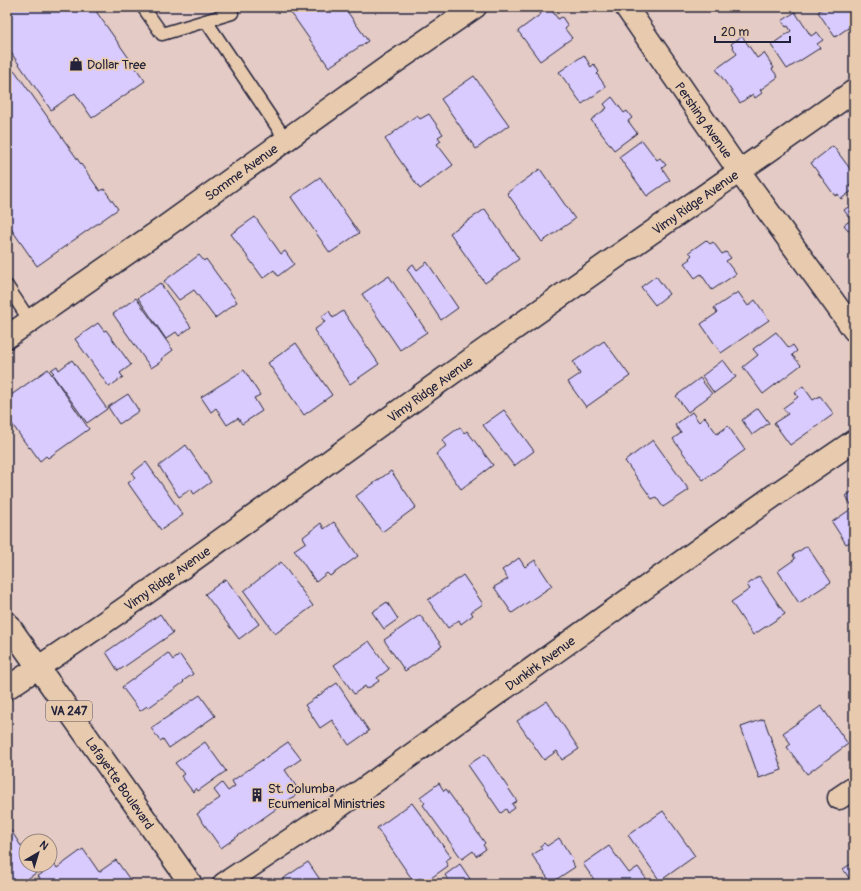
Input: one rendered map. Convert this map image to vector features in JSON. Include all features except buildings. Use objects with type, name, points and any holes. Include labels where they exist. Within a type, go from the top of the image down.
[{"type":"street","name":"Somme Avenue","points":[[7,337],[156,234],[388,66],[475,7]]},
{"type":"street","name":"Pershing Avenue","points":[[626,7],[739,171],[854,330]]},
{"type":"street","name":"Vimy Ridge Avenue","points":[[7,688],[76,643],[240,527],[445,378],[854,91]]},
{"type":"street","name":"Dunkirk Avenue","points":[[224,884],[326,816],[766,502],[854,441]]},
{"type":"street","name":"Lafayette Boulevard","points":[[7,623],[190,884]]},
{"type":"lane","points":[[143,7],[162,34],[232,13],[228,7]]},
{"type":"lane","points":[[206,21],[286,140]]},
{"type":"lane","points":[[7,286],[30,321]]},
{"type":"place","name":"Dollar Tree","points":[[76,64]]},
{"type":"place","name":"St. Columba Ecumenical Ministries","points":[[257,795]]}]
